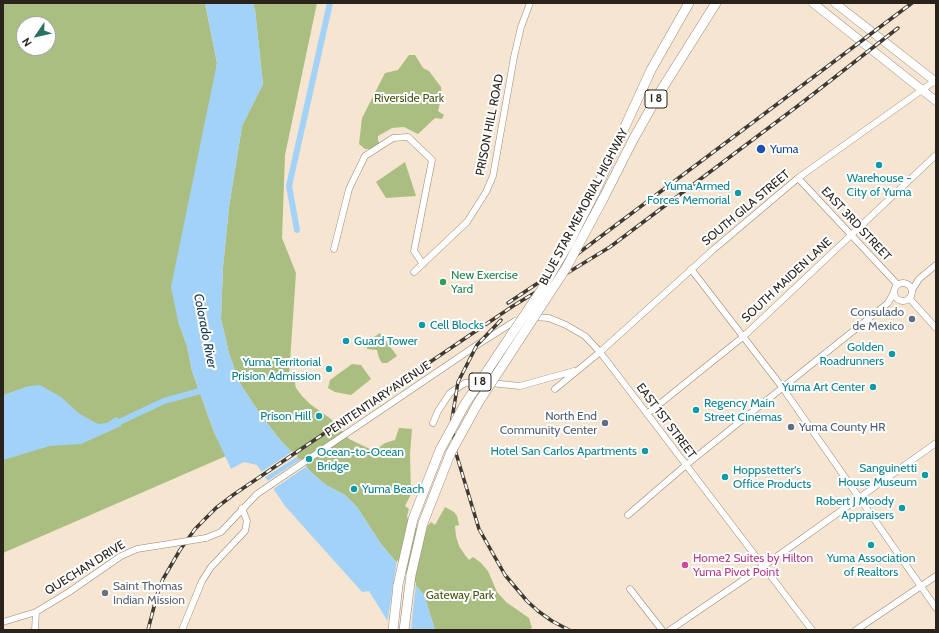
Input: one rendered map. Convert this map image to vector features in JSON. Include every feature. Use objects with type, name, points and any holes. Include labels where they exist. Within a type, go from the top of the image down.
[{"type":"highway","name":"BLUE STAR MEMORIAL HIGHWAY","points":[[393,630],[403,559],[411,526],[423,490],[440,450],[465,404],[542,289],[569,243],[594,194],[648,77],[689,3]]},
{"type":"highway","name":"BLUE STAR MEMORIAL HIGHWAY","points":[[404,627],[411,575],[420,536],[431,499],[451,452],[478,404],[566,268],[604,199],[634,138],[660,92],[716,3]]},
{"type":"main road","points":[[813,3],[936,101]]},
{"type":"main road","points":[[835,3],[935,81]]},
{"type":"main road","points":[[843,3],[854,18]]},
{"type":"street","name":"PRISON HILL ROAD","points":[[414,272],[467,222],[486,192],[493,176],[514,57],[521,27],[530,3]]},
{"type":"street","name":"SOUTH GILA STREET","points":[[555,390],[600,352],[691,269],[798,178],[935,81]]},
{"type":"street","points":[[334,249],[349,189],[366,156],[394,138],[408,137],[432,160],[414,251],[423,264]]},
{"type":"street","name":"SOUTH MAIDEN LANE","points":[[647,414],[744,336],[936,155]]},
{"type":"street","name":"EAST 3RD STREET","points":[[798,178],[897,284]]},
{"type":"street","points":[[909,298],[919,279],[936,264]]},
{"type":"street","points":[[691,269],[782,387],[936,608]]},
{"type":"street","points":[[628,515],[686,465],[888,303],[897,284],[902,282],[907,283],[919,279]]},
{"type":"street","points":[[907,283],[912,290]]},
{"type":"street","points":[[893,294],[900,301]]},
{"type":"street","points":[[888,303],[909,298]]},
{"type":"street","points":[[909,298],[936,328]]},
{"type":"street","name":"EAST 1ST STREET","points":[[532,316],[563,323],[585,336],[600,352],[765,566],[812,630]]},
{"type":"street","name":"PENITENTIARY AVENUE","points":[[242,508],[257,494],[511,324],[532,316]]},
{"type":"street","points":[[433,424],[438,411],[450,393],[465,383],[480,382],[520,386],[579,369]]},
{"type":"street","points":[[670,630],[765,566],[936,443]]},
{"type":"street","points":[[182,630],[202,580],[210,567],[245,531],[247,521],[242,508]]},
{"type":"street","name":"QUECHAN DRIVE","points":[[3,622],[36,612],[70,592],[121,556],[137,549],[206,538],[221,532],[242,508]]},
{"type":"street","points":[[856,630],[936,576]]},
{"type":"street","points":[[630,589],[662,630]]},
{"type":"street","points":[[35,630],[36,612]]},
{"type":"green space","points":[[3,3],[205,3],[217,63],[178,321],[187,346],[192,371],[214,432],[226,456],[3,553]]},
{"type":"green space","name":"Gateway Park","points":[[253,3],[317,3],[285,155],[282,238],[296,273],[289,376],[293,374],[296,388],[302,396],[310,404],[331,419],[349,439],[374,451],[385,443],[395,440],[399,428],[412,429],[410,454],[411,494],[405,506],[409,509],[407,516],[409,522],[414,527],[425,529],[431,522],[435,525],[445,507],[454,512],[457,516],[459,525],[455,526],[459,546],[469,560],[473,557],[488,571],[497,592],[506,602],[529,618],[532,628],[528,630],[435,630],[424,595],[381,544],[357,507],[345,495],[326,485],[314,475],[281,441],[260,414],[239,382],[229,353],[221,319],[223,267],[229,207],[242,126],[263,84]]},
{"type":"green space","name":"Riverside Park","points":[[409,55],[415,55],[423,68],[429,71],[441,87],[442,95],[438,111],[444,115],[442,119],[435,118],[418,134],[404,127],[392,128],[378,136],[378,141],[381,144],[374,149],[365,149],[359,144],[362,118],[385,73],[398,70]]},
{"type":"green space","points":[[405,162],[416,196],[386,198],[376,182]]},
{"type":"green space","points":[[380,333],[397,356],[387,363],[382,363],[377,350],[367,349],[367,342]]},
{"type":"green space","points":[[352,364],[361,365],[371,379],[351,395],[335,392],[328,388],[330,380]]},
{"type":"water","name":"Colorado River","points":[[205,3],[253,3],[263,84],[242,126],[229,207],[223,267],[221,319],[229,353],[239,382],[260,414],[281,441],[314,475],[326,485],[345,495],[357,507],[381,544],[424,595],[435,630],[393,630],[369,591],[362,592],[285,506],[257,465],[244,462],[231,469],[214,432],[192,371],[187,346],[178,321],[171,287],[217,63]]},
{"type":"water","points":[[40,385],[61,397],[80,414],[98,424],[107,423],[116,417],[122,421],[121,426],[81,444],[50,446],[3,460],[3,395],[29,386]]},
{"type":"pier","points":[[293,451],[298,456],[264,478],[260,473]]},
{"type":"pier","points":[[301,459],[307,466],[272,490],[266,482]]},
{"type":"pier","points":[[397,560],[416,583],[411,630],[390,630],[387,624]]},
{"type":"waterway","points":[[297,230],[289,186],[330,3]]},
{"type":"waterway","points":[[115,424],[164,401],[207,389]]},
{"type":"railway","points":[[508,303],[544,279],[912,3]]},
{"type":"railway","points":[[148,630],[157,595],[163,579],[180,550],[195,529],[216,508],[513,306],[610,247],[803,102],[898,28]]},
{"type":"railway","points":[[501,320],[477,345],[458,382],[452,419],[455,450],[479,529],[505,575],[527,601],[538,611],[552,621],[569,630]]},
{"type":"place","name":"Yuma","points":[[761,149]]},
{"type":"place","name":"Warehouse - City of Yuma","points":[[879,165]]},
{"type":"place","name":"Yuma Armed Forces Memorial","points":[[738,193]]},
{"type":"place","name":"New Exercise Yard","points":[[443,282]]},
{"type":"place","name":"Consulado de Mexico","points":[[912,319]]},
{"type":"place","name":"Cell Blocks","points":[[422,325]]},
{"type":"place","name":"Guard Tower","points":[[346,341]]},
{"type":"place","name":"Golden Roadrunners","points":[[892,354]]},
{"type":"place","name":"Yuma Territorial Prision Admission","points":[[329,369]]},
{"type":"place","name":"Yuma Art Center","points":[[873,387]]},
{"type":"place","name":"Regency Main Street Cinemas","points":[[696,410]]},
{"type":"place","name":"Prison Hill","points":[[319,416]]},
{"type":"place","name":"North End Community Center","points":[[605,423]]},
{"type":"place","name":"Yuma County HR","points":[[791,427]]},
{"type":"place","name":"Hotel San Carlos Apartments","points":[[645,451]]},
{"type":"place","name":"Ocean-to-Ocean Bridge","points":[[309,459]]},
{"type":"place","name":"Sanguinetti House Museum","points":[[925,475]]},
{"type":"place","name":"Hoppstetter's Office Products","points":[[725,477]]},
{"type":"place","name":"Yuma Beach","points":[[354,489]]},
{"type":"place","name":"Robert J Moody Appraisers","points":[[902,508]]},
{"type":"place","name":"Yuma Association of Realtors","points":[[871,545]]},
{"type":"place","name":"Home2 Suites by Hilton Yuma Pivot Point","points":[[685,565]]},
{"type":"place","name":"Saint Thomas Indian Mission","points":[[105,593]]}]
